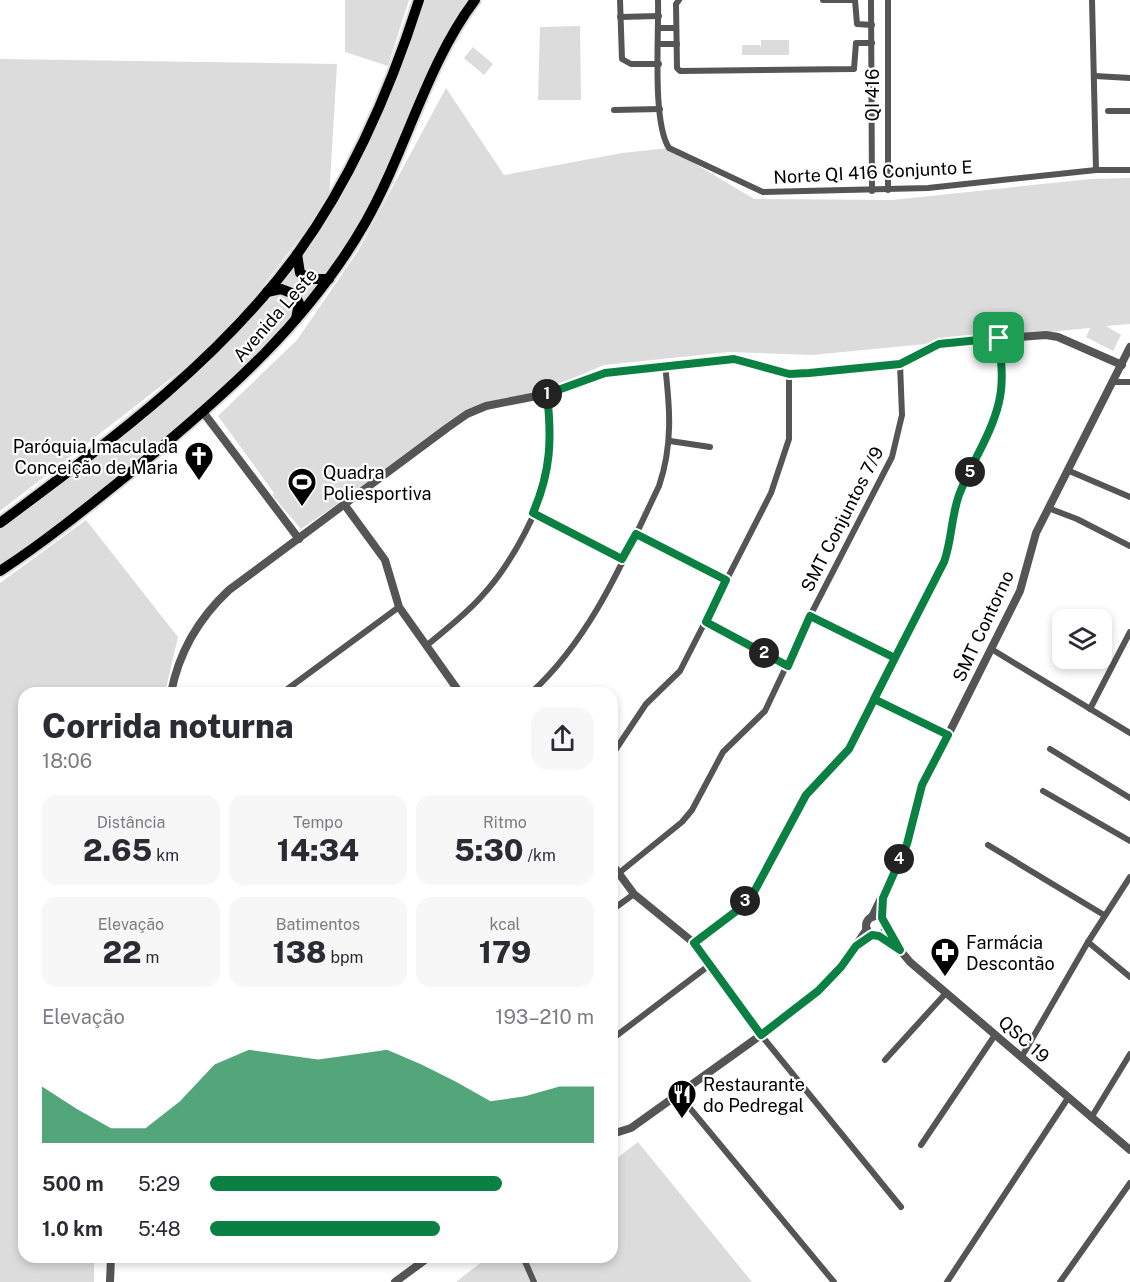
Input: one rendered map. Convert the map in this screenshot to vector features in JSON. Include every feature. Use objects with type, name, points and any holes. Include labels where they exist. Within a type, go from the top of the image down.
[{"type":"main road","name":"Avenida Leste","points":[[0,523],[106,442],[166,392],[216,347],[267,292],[297,254],[333,199],[360,147],[393,72],[419,0]]},
{"type":"main road","name":"Avenida Leste","points":[[0,571],[5,564],[108,490],[203,412],[251,369],[295,322],[329,279],[382,190],[443,52],[475,0]]},
{"type":"main road","points":[[297,254],[300,273],[310,279],[329,279]]},
{"type":"main road","points":[[267,292],[281,289],[294,294],[299,303],[295,322]]},
{"type":"street","points":[[620,0],[624,62],[659,64]]},
{"type":"street","name":"Norte QI 416 Conjunto E","points":[[658,0],[661,132],[669,148],[754,189],[888,190],[1096,170],[1130,170]]},
{"type":"street","points":[[679,0],[676,4],[676,44],[677,68],[680,71],[854,69],[856,43],[872,43]]},
{"type":"street","points":[[823,0],[855,0],[857,24],[872,25]]},
{"type":"street","points":[[871,0],[872,190]]},
{"type":"street","name":"QI 416","points":[[888,0],[888,190]]},
{"type":"street","points":[[1092,0],[1096,170]]},
{"type":"street","points":[[620,17],[658,16]]},
{"type":"street","points":[[659,28],[676,28]]},
{"type":"street","points":[[659,44],[676,44]]},
{"type":"street","points":[[872,73],[888,75]]},
{"type":"street","points":[[1095,76],[1130,78]]},
{"type":"street","points":[[872,87],[887,90]]},
{"type":"street","points":[[614,110],[660,109]]},
{"type":"street","points":[[1108,111],[1130,111]]},
{"type":"street","points":[[173,687],[183,650],[210,608],[229,590],[467,414],[486,406],[547,394],[605,373],[665,365],[734,359],[789,374],[900,364],[939,344],[999,338],[1051,335],[1122,365]]},
{"type":"street","points":[[694,943],[739,909],[754,892],[806,795],[844,757],[944,562],[959,494],[989,434],[999,404],[1002,373],[999,338]]},
{"type":"street","name":"SMT Contorno","points":[[872,933],[867,921],[872,917],[907,844],[922,785],[993,650],[1020,591],[1033,542],[1048,508],[1130,347]]},
{"type":"street","name":"SMT Conjuntos 7/9","points":[[619,873],[682,822],[692,810],[723,752],[765,711],[810,616],[892,457],[902,415],[900,364]]},
{"type":"street","points":[[537,687],[576,645],[591,622],[659,486],[667,464],[670,441],[665,365]]},
{"type":"street","points":[[618,746],[646,705],[680,671],[771,494],[789,439],[789,374]]},
{"type":"street","points":[[1113,382],[1130,382]]},
{"type":"street","points":[[426,645],[482,596],[513,553],[533,513],[546,479],[550,457],[547,394]]},
{"type":"street","points":[[203,412],[299,539]]},
{"type":"street","points":[[670,441],[710,447]]},
{"type":"street","points":[[1067,470],[1130,497]]},
{"type":"street","points":[[344,504],[385,560],[399,607],[453,687]]},
{"type":"street","points":[[1048,508],[1077,519],[1130,546]]},
{"type":"street","points":[[533,513],[622,559]]},
{"type":"street","points":[[636,534],[726,580]]},
{"type":"street","points":[[290,687],[399,607]]},
{"type":"street","points":[[810,616],[895,658]]},
{"type":"street","points":[[706,622],[788,666]]},
{"type":"street","points":[[1090,709],[1130,632]]},
{"type":"street","points":[[993,650],[1130,733]]},
{"type":"street","points":[[874,699],[948,735]]},
{"type":"street","points":[[1050,749],[1130,798]]},
{"type":"street","points":[[1043,791],[1130,841]]},
{"type":"street","points":[[987,845],[1104,915]]},
{"type":"street","points":[[619,873],[634,894],[694,943],[761,1035],[901,1207]]},
{"type":"street","points":[[1021,1058],[1104,915],[1130,877]]},
{"type":"street","name":"SMT Contorno","points":[[884,922],[886,887]]},
{"type":"street","points":[[618,906],[634,894]]},
{"type":"street","points":[[618,1132],[631,1128],[679,1095],[828,982],[856,946],[884,922],[872,917]]},
{"type":"street","name":"QSC 19","points":[[884,922],[900,950]]},
{"type":"street","name":"QSC 19","points":[[872,933],[900,950],[994,1035],[1130,1150]]},
{"type":"street","points":[[1088,942],[1130,977]]},
{"type":"street","points":[[618,1034],[711,964]]},
{"type":"street","points":[[885,1060],[946,993]]},
{"type":"street","points":[[921,1145],[994,1035]]},
{"type":"street","points":[[1091,1118],[1130,1054]]},
{"type":"street","points":[[679,1095],[834,1282]]},
{"type":"street","points":[[947,1282],[1068,1098]]},
{"type":"street","points":[[1060,1282],[1130,1183]]},
{"type":"street","points":[[110,1282],[111,1263]]},
{"type":"street","points":[[395,1282],[421,1263]]},
{"type":"street","points":[[526,1263],[534,1282]]},
{"type":"shaded area","points":[[345,0],[409,0],[388,66],[345,52]]},
{"type":"shaded area","points":[[419,0],[481,0],[465,19],[362,219],[330,272],[300,313],[202,408],[9,564],[0,565],[0,528],[173,391],[305,249],[301,262],[386,92]]},
{"type":"shaded area","points":[[580,26],[581,100],[538,100],[540,27]]},
{"type":"shaded area","points":[[761,40],[789,40],[789,55],[742,55],[742,45],[760,45],[761,48]]},
{"type":"shaded area","points":[[473,47],[493,64],[484,75],[464,58]]},
{"type":"shaded area","points":[[0,59],[337,64],[329,200],[223,338],[0,511]]},
{"type":"shaded area","points":[[446,88],[504,175],[622,153],[669,148],[754,199],[892,200],[1090,179],[1130,178],[1130,324],[1106,326],[1121,335],[1113,351],[1086,337],[1090,328],[812,355],[729,352],[604,365],[545,390],[486,403],[301,529],[272,495],[274,493],[218,416],[297,340],[358,251]]},
{"type":"shaded area","points":[[86,520],[178,637],[166,687],[18,687],[18,1263],[94,1263],[94,1282],[0,1282],[0,583]]},
{"type":"shaded area","points":[[638,1142],[752,1282],[456,1282],[480,1263],[618,1263],[618,1157]]},
{"type":"place","name":"Paróquia Imaculada Conceição de Maria","points":[[199,482]]},
{"type":"place","name":"Quadra Poliesportiva","points":[[302,508]]},
{"type":"place","name":"Farmácia Descontão","points":[[945,978]]},
{"type":"place","name":"Restaurante do Pedregal","points":[[682,1120]]},
{"type":"route","points":[[999,338],[939,344],[900,364],[809,373],[789,374],[734,359],[665,365],[605,373],[547,394],[550,457],[546,479],[533,513],[622,559],[636,534],[726,580],[706,622],[788,666],[810,616],[895,658],[874,699],[849,749],[844,757],[806,795],[754,892],[739,909],[694,943],[761,1035],[828,982],[856,946],[872,935],[879,936],[900,950],[882,918],[883,898],[907,844],[922,785],[948,735],[874,699],[944,562],[949,549],[959,494],[989,434],[1001,391],[999,338]]}]
